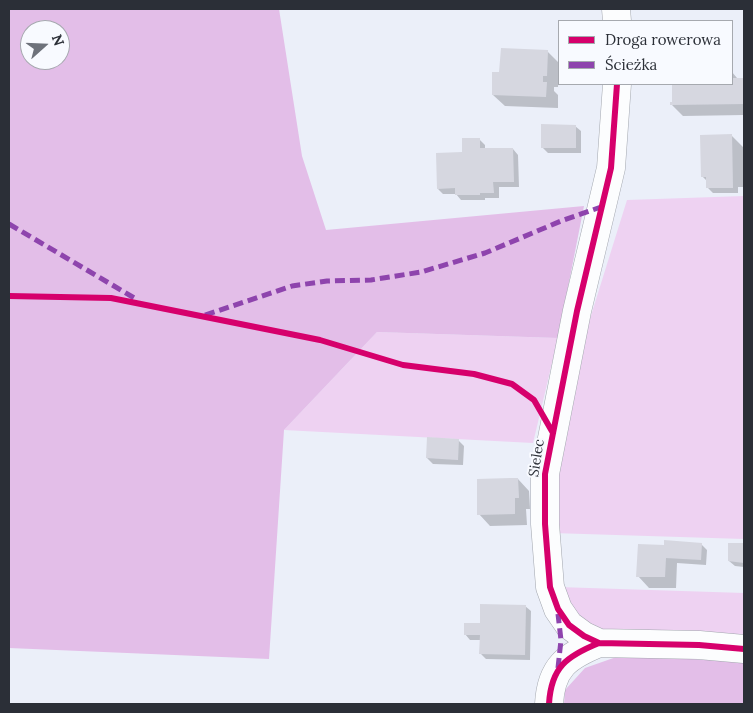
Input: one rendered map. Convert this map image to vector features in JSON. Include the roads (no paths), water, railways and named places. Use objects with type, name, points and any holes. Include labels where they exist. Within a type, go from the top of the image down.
[{"type":"street","name":"Sielec","points":[[599,643],[584,636],[569,625],[558,609],[550,587],[545,524],[545,474],[576,311],[610,168],[617,85]]},
{"type":"street","points":[[549,704],[550,691],[557,672],[567,658],[599,643],[700,645],[744,649]]}]
